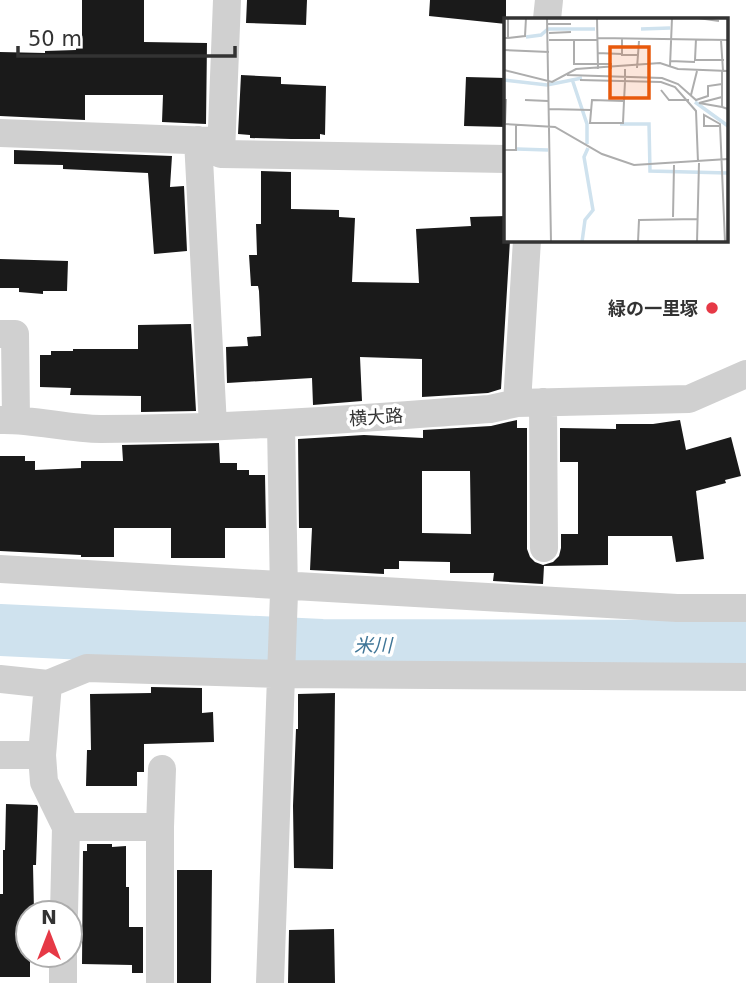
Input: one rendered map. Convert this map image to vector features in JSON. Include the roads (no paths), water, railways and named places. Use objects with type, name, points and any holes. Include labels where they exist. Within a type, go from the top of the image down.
[{"type":"street","points":[[213,426],[210,140],[227,0]]},
{"type":"street","points":[[547,18],[549,0]]},
{"type":"street","points":[[0,133],[210,140],[222,154],[504,159]]},
{"type":"street","points":[[527,242],[530,402],[544,548]]},
{"type":"street","points":[[0,334],[15,334],[8,420]]},
{"type":"street","name":"横大路","points":[[8,420],[97,429],[281,424],[490,408],[530,402],[689,399],[746,374]]},
{"type":"street","points":[[270,983],[284,589],[281,424]]},
{"type":"street","points":[[0,569],[284,589],[677,608],[746,608]]},
{"type":"street","points":[[0,679],[48,684],[87,668],[281,668],[746,677]]},
{"type":"street","points":[[48,684],[42,755],[44,782],[66,827],[64,899]]},
{"type":"street","points":[[0,755],[42,755]]},
{"type":"street","points":[[160,983],[162,769]]},
{"type":"street","points":[[66,827],[160,827]]},
{"type":"waterway","name":"米川","points":[[0,630],[322,645],[746,646]]},
{"type":"place","name":"緑の一里塚","points":[[712,308]]}]
